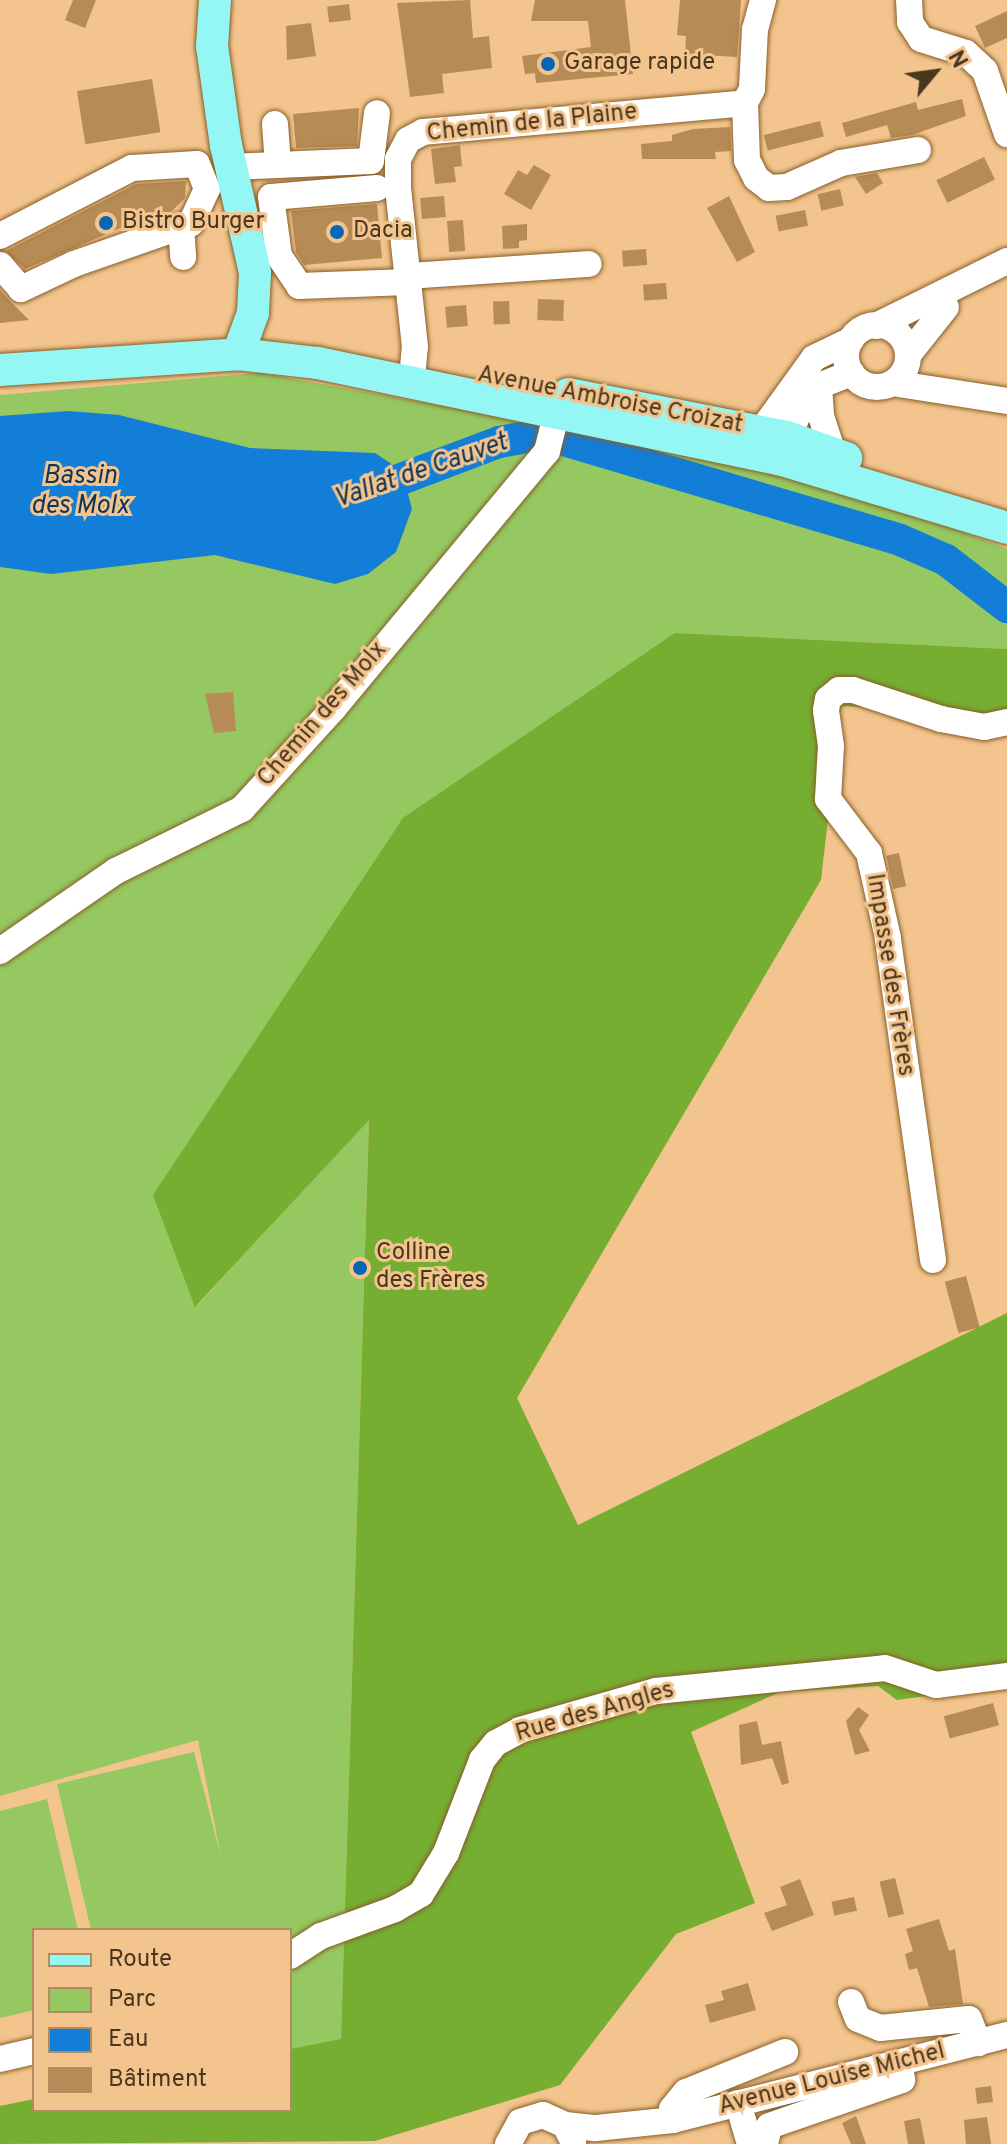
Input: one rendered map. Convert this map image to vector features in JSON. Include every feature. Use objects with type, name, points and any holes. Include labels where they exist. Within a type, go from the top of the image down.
[{"type":"main road","points":[[215,0],[212,46],[224,180],[255,273],[253,313],[239,347]]},
{"type":"main road","name":"Avenue Ambroise Croizat","points":[[0,370],[66,363],[164,341],[239,347],[345,349],[555,420],[833,452],[966,512]]},
{"type":"main road","name":"Avenue Ambroise Croizat","points":[[768,445],[1007,528]]},
{"type":"street","points":[[763,0],[755,29],[752,89],[745,103],[749,170],[769,188],[787,187],[841,163],[918,150]]},
{"type":"street","points":[[909,0],[910,22],[921,39],[933,47],[966,53],[985,71],[1007,134]]},
{"type":"street","name":"Chemin de la Plaine","points":[[414,370],[398,187],[398,159],[408,140],[423,132],[745,103]]},
{"type":"street","points":[[0,265],[21,289],[57,279],[191,223],[224,180],[278,165],[371,161],[377,113]]},
{"type":"street","points":[[275,124],[278,165]]},
{"type":"street","points":[[0,236],[132,168],[197,164],[224,180]]},
{"type":"street","points":[[377,188],[271,197],[279,256],[299,286],[589,264]]},
{"type":"street","points":[[181,226],[183,257]]},
{"type":"street","points":[[768,445],[814,358],[1007,261]]},
{"type":"street","points":[[880,326],[946,307],[1007,280]]},
{"type":"street","points":[[892,383],[904,371],[908,355],[946,307]]},
{"type":"street","points":[[880,326],[901,337],[908,355]]},
{"type":"street","points":[[851,340],[846,357],[852,373],[866,385],[892,383],[1007,401]]},
{"type":"street","points":[[768,445],[819,386],[852,373]]},
{"type":"street","points":[[819,386],[821,416],[833,452]]},
{"type":"street","name":"Chemin des Molx","points":[[0,951],[116,871],[242,809],[333,709],[555,420]]},
{"type":"street","name":"Impasse des Frères","points":[[933,1260],[888,938],[869,853],[828,799],[831,746],[826,710],[828,699],[839,690],[853,690],[941,719],[984,727],[1007,722]]},
{"type":"street","name":"Rue des Angles","points":[[292,1955],[321,1936],[395,1909],[421,1894],[446,1853],[482,1760],[496,1743],[520,1730],[656,1691],[885,1668],[936,1685],[1007,1676]]},
{"type":"street","points":[[851,2002],[858,2019],[880,2028],[969,2019],[978,2043]]},
{"type":"street","name":"Avenue Louise Michel","points":[[598,2144],[665,2122],[1007,2035]]},
{"type":"street","points":[[0,2059],[32,2051]]},
{"type":"street","points":[[665,2122],[686,2092],[785,2052]]},
{"type":"street","points":[[765,2144],[769,2126],[902,2080],[900,2064]]},
{"type":"street","points":[[738,2103],[750,2144]]},
{"type":"street","name":"Avenue Louise Michel","points":[[506,2140],[520,2122],[543,2115],[570,2135],[665,2122]]},
{"type":"green space","points":[[260,373],[581,431],[868,496],[1007,549],[1007,649],[675,633],[196,1307],[369,1118],[341,2040],[292,2049],[292,1928],[91,1928],[57,1784],[194,1752],[221,1857],[198,1740],[0,1796],[0,395]]},
{"type":"green space","points":[[675,633],[1007,649],[1007,714],[841,706],[821,880],[517,1398],[578,1525],[1007,1313],[1007,1685],[897,1700],[878,1686],[780,1692],[691,1732],[755,1903],[676,1934],[560,2085],[375,2141],[0,2144],[0,2106],[32,2099],[32,2112],[292,2112],[292,2049],[341,2039],[369,1120],[195,1307],[153,1195],[403,818]]},
{"type":"green space","points":[[47,1799],[78,1928],[32,1928],[32,2010],[0,2018],[0,1811]]},
{"type":"water","name":"Bassin des Molx","points":[[69,411],[119,415],[250,448],[375,453],[402,471],[412,509],[396,552],[368,574],[335,584],[215,555],[51,574],[0,567],[0,416]]},
{"type":"building","points":[[73,0],[96,0],[85,28],[65,20]]},
{"type":"building","points":[[470,0],[473,38],[489,36],[492,68],[442,74],[444,93],[410,97],[397,3]]},
{"type":"building","points":[[535,0],[625,0],[633,74],[536,83],[535,73],[525,74],[522,56],[591,47],[588,21],[531,21]]},
{"type":"building","points":[[680,0],[741,0],[737,57],[685,54],[686,36],[677,35]]},
{"type":"building","points":[[349,4],[351,20],[329,23],[327,7]]},
{"type":"building","points":[[1007,11],[1007,38],[985,48],[975,26]]},
{"type":"building","points":[[311,23],[316,56],[287,60],[286,26]]},
{"type":"building","points":[[152,79],[160,132],[85,144],[77,91]]},
{"type":"building","points":[[962,99],[966,116],[912,135],[891,138],[887,125],[846,137],[842,123],[916,102],[918,110]]},
{"type":"building","points":[[359,108],[357,146],[296,148],[293,114]]},
{"type":"building","points":[[820,121],[824,137],[768,151],[764,135]]},
{"type":"building","points":[[730,127],[731,151],[715,152],[716,159],[642,159],[641,144],[672,141],[672,135],[693,129]]},
{"type":"building","points":[[460,145],[462,166],[454,167],[456,182],[435,184],[431,149]]},
{"type":"building","points":[[984,157],[995,179],[947,203],[936,180]]},
{"type":"building","points":[[534,165],[551,175],[531,210],[504,194],[518,170],[527,175]]},
{"type":"building","points":[[877,173],[883,183],[866,194],[855,177]]},
{"type":"building","points":[[186,181],[185,198],[169,214],[132,223],[25,269],[6,251],[136,184]]},
{"type":"building","points":[[840,189],[844,206],[821,211],[818,194]]},
{"type":"building","points":[[444,196],[446,217],[422,219],[420,198]]},
{"type":"building","points":[[729,196],[755,252],[737,262],[707,208]]},
{"type":"building","name":"Dacia","points":[[377,204],[382,258],[304,265],[296,252],[291,211]]},
{"type":"building","points":[[805,210],[808,226],[779,231],[776,216]]},
{"type":"building","points":[[463,220],[465,251],[449,252],[447,221]]},
{"type":"building","points":[[527,224],[527,240],[519,241],[519,248],[503,249],[502,226]]},
{"type":"building","points":[[646,249],[647,265],[623,267],[622,251]]},
{"type":"building","points":[[666,283],[667,299],[644,301],[643,285]]},
{"type":"building","points":[[0,290],[9,300],[29,320],[0,323]]},
{"type":"building","points":[[538,299],[564,300],[563,321],[537,320]]},
{"type":"building","points":[[509,301],[510,324],[494,325],[493,302]]},
{"type":"building","points":[[466,305],[468,326],[447,328],[445,307]]},
{"type":"building","points":[[233,692],[236,731],[214,733],[205,694]]},
{"type":"building","points":[[899,853],[906,886],[893,889],[886,856]]},
{"type":"building","points":[[966,1276],[980,1327],[958,1333],[945,1282]]},
{"type":"building","points":[[993,1703],[999,1725],[950,1738],[944,1716]]},
{"type":"building","points":[[858,1707],[869,1715],[859,1730],[870,1751],[855,1755],[846,1721]]},
{"type":"building","points":[[757,1721],[762,1745],[781,1741],[789,1783],[782,1785],[772,1758],[741,1765],[739,1725]]},
{"type":"building","points":[[895,1878],[904,1914],[888,1918],[879,1882]]},
{"type":"building","points":[[800,1879],[814,1915],[772,1931],[764,1913],[787,1905],[780,1887]]},
{"type":"building","points":[[854,1897],[857,1911],[834,1915],[832,1902]]},
{"type":"building","points":[[939,1919],[949,1951],[955,1949],[963,2004],[929,2007],[917,1968],[909,1970],[905,1954],[913,1951],[906,1929]]},
{"type":"building","points":[[748,1983],[756,2010],[710,2023],[705,2005],[724,2000],[721,1991]]},
{"type":"building","points":[[991,2086],[993,2102],[977,2104],[975,2088]]},
{"type":"building","points":[[856,2116],[866,2144],[851,2144],[842,2123]]},
{"type":"building","points":[[987,2117],[991,2144],[966,2144],[964,2120]]},
{"type":"building","points":[[920,2118],[925,2144],[908,2144],[904,2121]]},
{"type":"waterway","name":"Vallat de Cauvet","points":[[364,493],[499,442],[543,434],[900,540],[946,560],[1007,607]]},
{"type":"place","name":"Garage rapide","points":[[548,64]]},
{"type":"place","name":"Bistro Burger","points":[[106,223]]},
{"type":"place","name":"Dacia","points":[[337,232]]},
{"type":"place","name":"Colline des Frères","points":[[360,1268]]}]
